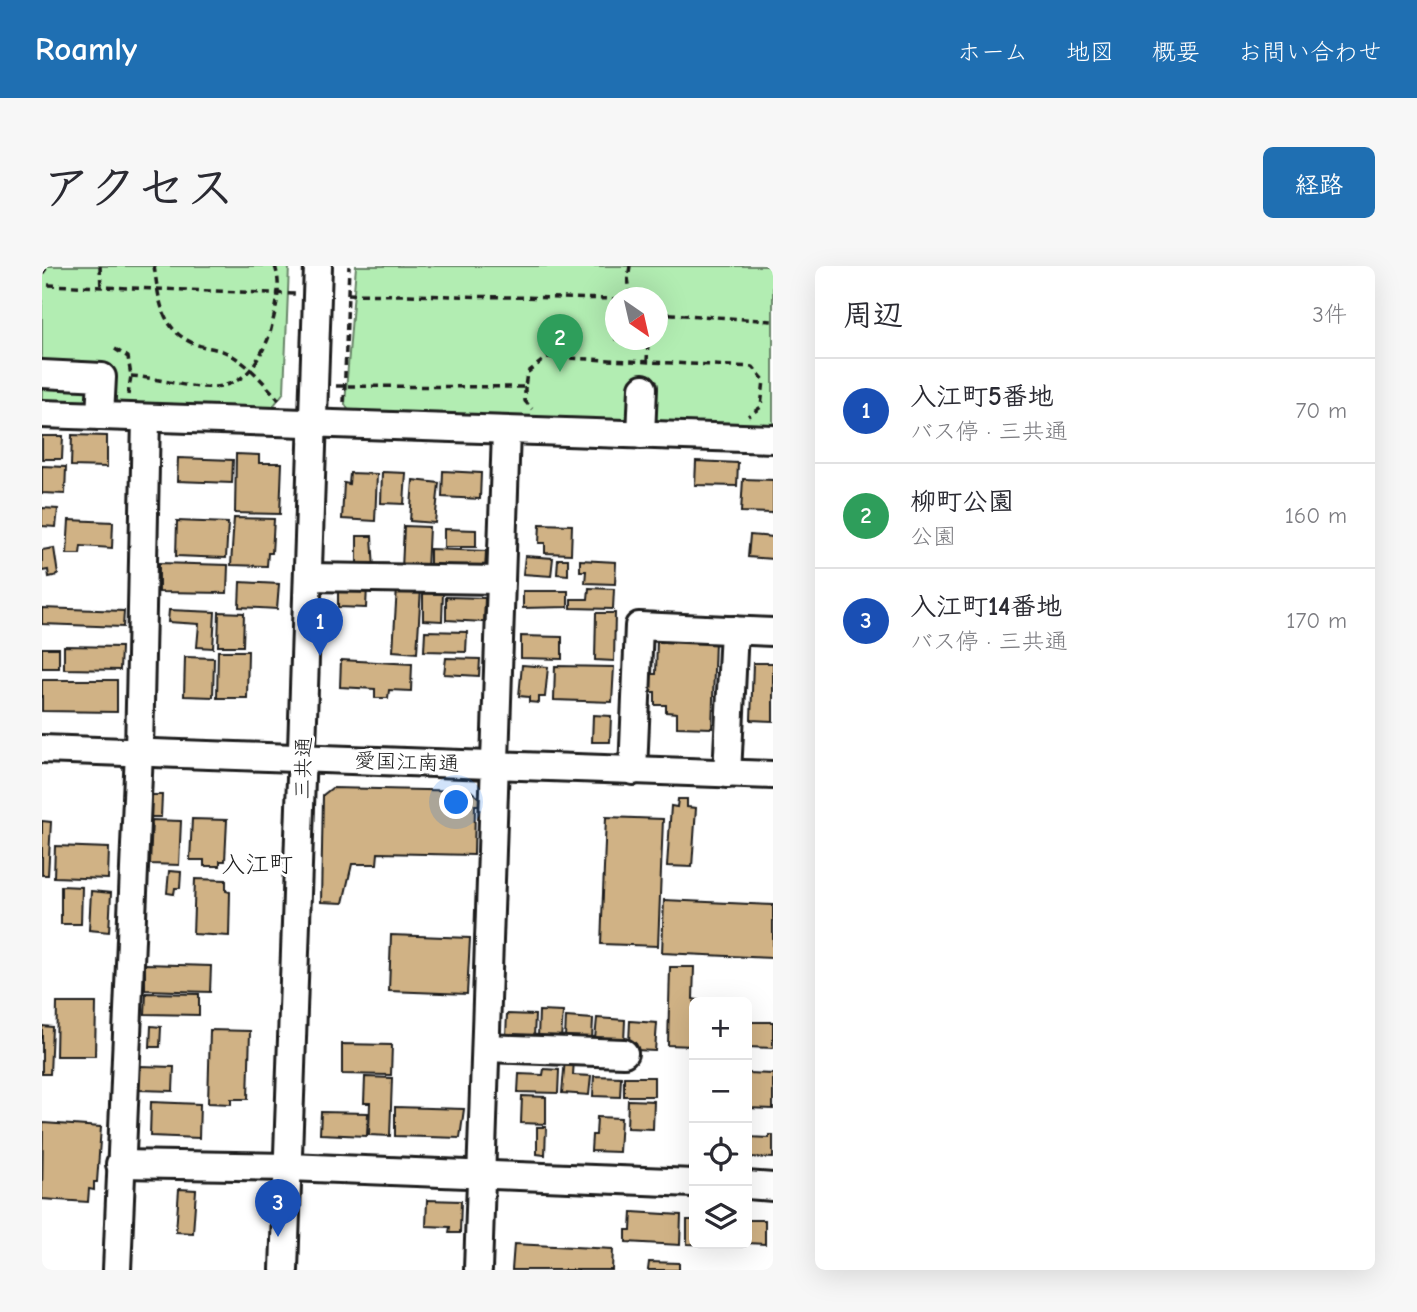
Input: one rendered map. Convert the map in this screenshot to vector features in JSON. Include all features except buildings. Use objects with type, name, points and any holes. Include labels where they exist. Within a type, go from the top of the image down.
[{"type":"street","name":"三共通","points":[[284,1270],[318,266]]},
{"type":"street","points":[[42,374],[102,377],[124,417],[139,751],[117,1270]]},
{"type":"street","points":[[641,435],[643,388]]},
{"type":"street","points":[[42,414],[773,439]]},
{"type":"street","points":[[478,1270],[506,431]]},
{"type":"street","points":[[308,577],[501,580]]},
{"type":"street","points":[[633,771],[639,626],[773,632]]},
{"type":"street","points":[[727,774],[734,630]]},
{"type":"street","name":"愛国江南通","points":[[42,749],[773,775]]},
{"type":"street","points":[[486,1048],[624,1053]]},
{"type":"street","points":[[120,1164],[288,1167],[689,1183]]},
{"type":"street","points":[[752,1185],[773,1186]]},
{"type":"path","points":[[42,274],[48,266]]},
{"type":"path","points":[[100,266],[101,289]]},
{"type":"path","points":[[154,266],[159,304],[167,321],[180,336],[196,344],[225,352],[252,369],[283,404]]},
{"type":"path","points":[[131,376],[211,388],[224,387],[239,380],[252,369],[269,336],[278,293],[275,266]]},
{"type":"path","points":[[342,425],[349,266]]},
{"type":"path","points":[[629,287],[630,266]]},
{"type":"path","points":[[48,285],[295,294]]},
{"type":"path","points":[[348,294],[605,299]]},
{"type":"path","points":[[668,314],[773,321]]},
{"type":"path","points":[[115,349],[128,357],[131,376],[124,417]]},
{"type":"path","points":[[647,362],[648,350]]},
{"type":"path","points":[[534,411],[525,401],[527,373],[547,357],[753,367],[765,380],[764,389],[761,407],[745,418]]},
{"type":"path","points":[[313,387],[525,387]]},
{"type":"path","points":[[764,389],[773,390]]},
{"type":"green space","points":[[42,266],[289,266],[284,392],[271,409],[42,401]]},
{"type":"green space","points":[[356,266],[773,266],[773,428],[350,413],[345,404]]},
{"type":"place","name":"柳町公園","points":[[560,372]]},
{"type":"place","name":"入江町5番地","points":[[320,656]]},
{"type":"place","name":"入江町14番地","points":[[278,1237]]},
{"type":"district","name":"入江町","points":[[257,864]]}]
